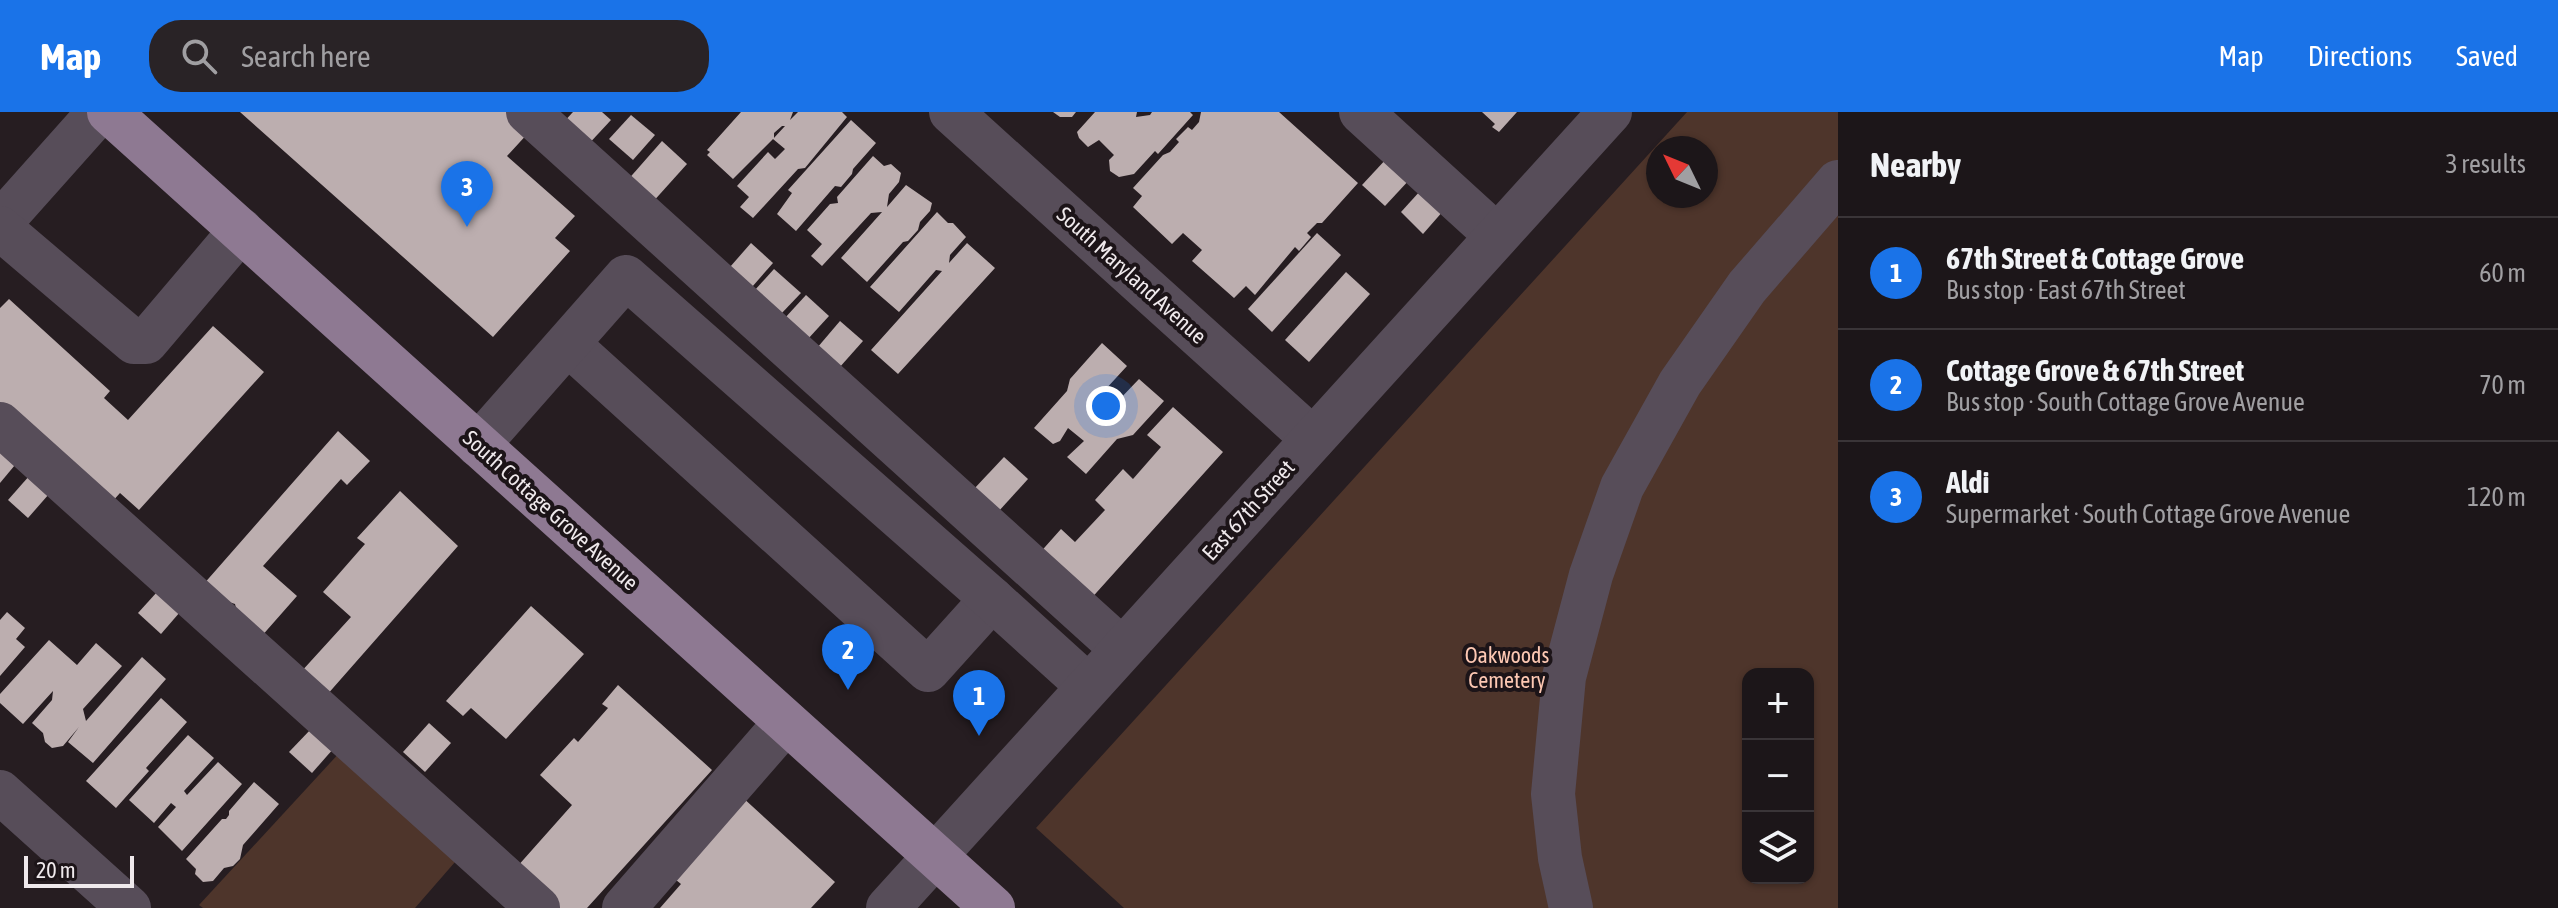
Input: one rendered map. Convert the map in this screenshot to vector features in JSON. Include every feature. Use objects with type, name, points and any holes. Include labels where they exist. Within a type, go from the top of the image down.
[{"type":"main road","name":"South Cottage Grove Avenue","points":[[109,112],[993,908]]},
{"type":"street","points":[[99,112],[0,226],[134,342],[146,342],[241,230]]},
{"type":"street","points":[[528,112],[1122,649]]},
{"type":"street","name":"South Maryland Avenue","points":[[951,112],[1313,439]]},
{"type":"street","points":[[1361,112],[1497,236]]},
{"type":"street","name":"East 67th Street","points":[[888,908],[1610,112]]},
{"type":"street","points":[[1571,908],[1560,858],[1553,794],[1564,677],[1591,575],[1622,487],[1680,383],[1747,287],[1838,182]]},
{"type":"street","points":[[478,445],[626,277],[1088,686]]},
{"type":"street","points":[[568,344],[928,670],[992,599]]},
{"type":"street","points":[[0,424],[531,906]]},
{"type":"street","points":[[624,908],[786,722]]},
{"type":"street","points":[[0,792],[129,908]]},
{"type":"green space","name":"Oakwoods Cemetery","points":[[1687,112],[1838,112],[1838,908],[1124,908],[1036,828],[1646,157],[1646,208],[1718,208],[1718,136],[1665,136]]},
{"type":"green space","points":[[342,750],[462,854],[415,908],[203,908],[199,905]]},
{"type":"building","points":[[240,112],[508,112],[530,131],[507,156],[575,216],[555,238],[570,251],[493,337]]},
{"type":"building","points":[[573,112],[602,112],[611,120],[585,148],[561,125]]},
{"type":"building","points":[[741,112],[793,112],[790,120],[798,112],[842,112],[847,117],[805,168],[798,169],[753,218],[740,207],[749,197],[737,186],[768,152],[775,159],[785,149],[773,139],[733,179],[707,155],[710,152],[707,150]]},
{"type":"building","points":[[1053,112],[1076,112],[1072,117],[1060,117]]},
{"type":"building","points":[[1095,112],[1137,112],[1136,117],[1152,112],[1190,112],[1193,115],[1158,154],[1155,151],[1134,174],[1119,177],[1110,171],[1109,160],[1114,155],[1099,140],[1088,147],[1079,138],[1077,132]]},
{"type":"building","points":[[1201,112],[1279,112],[1358,183],[1322,223],[1317,223],[1307,233],[1311,237],[1299,251],[1295,247],[1255,295],[1246,286],[1234,298],[1192,261],[1202,250],[1183,233],[1172,244],[1133,207],[1142,196],[1133,188],[1163,155],[1170,152],[1179,142],[1176,139],[1188,127],[1192,130],[1199,122]]},
{"type":"building","points":[[1482,112],[1517,112],[1499,132]]},
{"type":"building","points":[[631,115],[655,135],[633,160],[609,139]]},
{"type":"building","points":[[851,120],[876,143],[841,187],[835,186],[796,231],[777,214],[792,193],[788,190]]},
{"type":"building","points":[[662,141],[687,164],[651,204],[626,182]]},
{"type":"building","points":[[873,156],[884,166],[891,164],[901,173],[899,182],[889,194],[887,207],[906,185],[932,203],[918,230],[867,282],[841,258],[882,212],[871,213],[822,266],[811,256],[822,244],[807,230],[830,204],[838,203],[837,197]]},
{"type":"building","points":[[1388,157],[1411,178],[1385,206],[1362,185]]},
{"type":"building","points":[[1421,190],[1444,210],[1423,234],[1401,212]]},
{"type":"building","points":[[937,212],[966,237],[950,255],[949,263],[967,243],[995,268],[898,374],[871,350],[942,271],[936,270],[899,312],[870,287]]},
{"type":"building","points":[[1317,233],[1341,255],[1272,332],[1248,309]]},
{"type":"building","points":[[751,243],[773,263],[752,287],[730,267]]},
{"type":"building","points":[[774,269],[801,293],[780,315],[754,291]]},
{"type":"building","points":[[1346,272],[1370,294],[1309,362],[1285,340]]},
{"type":"building","points":[[806,295],[829,316],[807,340],[784,319]]},
{"type":"building","points":[[9,299],[110,391],[104,398],[128,420],[213,326],[264,372],[139,510],[120,493],[111,503],[0,403],[0,308]]},
{"type":"building","points":[[840,321],[863,341],[839,368],[817,348]]},
{"type":"building","points":[[1102,343],[1127,366],[1104,391],[1107,400],[1117,402],[1139,379],[1164,401],[1133,435],[1117,439],[1086,474],[1067,457],[1084,441],[1068,428],[1060,441],[1053,444],[1034,428],[1067,391],[1070,379]]},
{"type":"building","points":[[1173,407],[1223,452],[1088,602],[1037,556],[1061,529],[1075,542],[1105,510],[1095,500],[1123,469],[1133,479],[1161,447],[1147,435]]},
{"type":"building","points":[[338,431],[370,461],[347,485],[341,479],[263,566],[297,596],[260,638],[239,620],[235,604],[214,597],[202,586]]},
{"type":"building","points":[[0,452],[15,465],[0,483]]},
{"type":"building","points":[[1004,457],[1028,479],[998,512],[973,490]]},
{"type":"building","points":[[30,475],[49,494],[28,518],[8,500]]},
{"type":"building","points":[[400,491],[458,546],[326,696],[300,673],[351,617],[323,592],[365,544],[357,538]]},
{"type":"building","points":[[157,592],[180,612],[161,634],[138,613]]},
{"type":"building","points":[[531,606],[584,654],[506,739],[471,708],[463,716],[446,701]]},
{"type":"building","points":[[7,612],[25,628],[16,639],[25,647],[0,676],[0,620]]},
{"type":"building","points":[[49,640],[77,665],[96,643],[122,666],[83,709],[86,721],[142,657],[166,679],[93,763],[68,742],[79,727],[63,746],[52,748],[32,723],[52,700],[53,691],[23,724],[0,703],[0,694]]},
{"type":"building","points":[[618,685],[712,770],[587,908],[560,908],[516,868],[572,805],[540,775],[574,738],[578,742],[608,708],[602,704]]},
{"type":"building","points":[[161,698],[187,722],[116,808],[86,781]]},
{"type":"building","points":[[429,723],[451,743],[425,772],[403,752]]},
{"type":"building","points":[[312,728],[334,748],[312,773],[289,752]]},
{"type":"building","points":[[188,735],[214,758],[184,791],[187,795],[218,762],[242,784],[182,851],[158,827],[176,807],[171,803],[154,823],[129,800]]},
{"type":"building","points":[[254,782],[279,804],[243,845],[240,859],[233,866],[224,868],[213,881],[203,882],[186,859],[222,819],[226,819],[229,811]]},
{"type":"building","points":[[741,796],[835,882],[811,908],[660,908],[681,884],[670,875]]},
{"type":"place","name":"Aldi","points":[[467,227]]},
{"type":"place","name":"Cottage Grove & 67th Street","points":[[848,690]]},
{"type":"place","name":"67th Street & Cottage Grove","points":[[979,736]]}]
